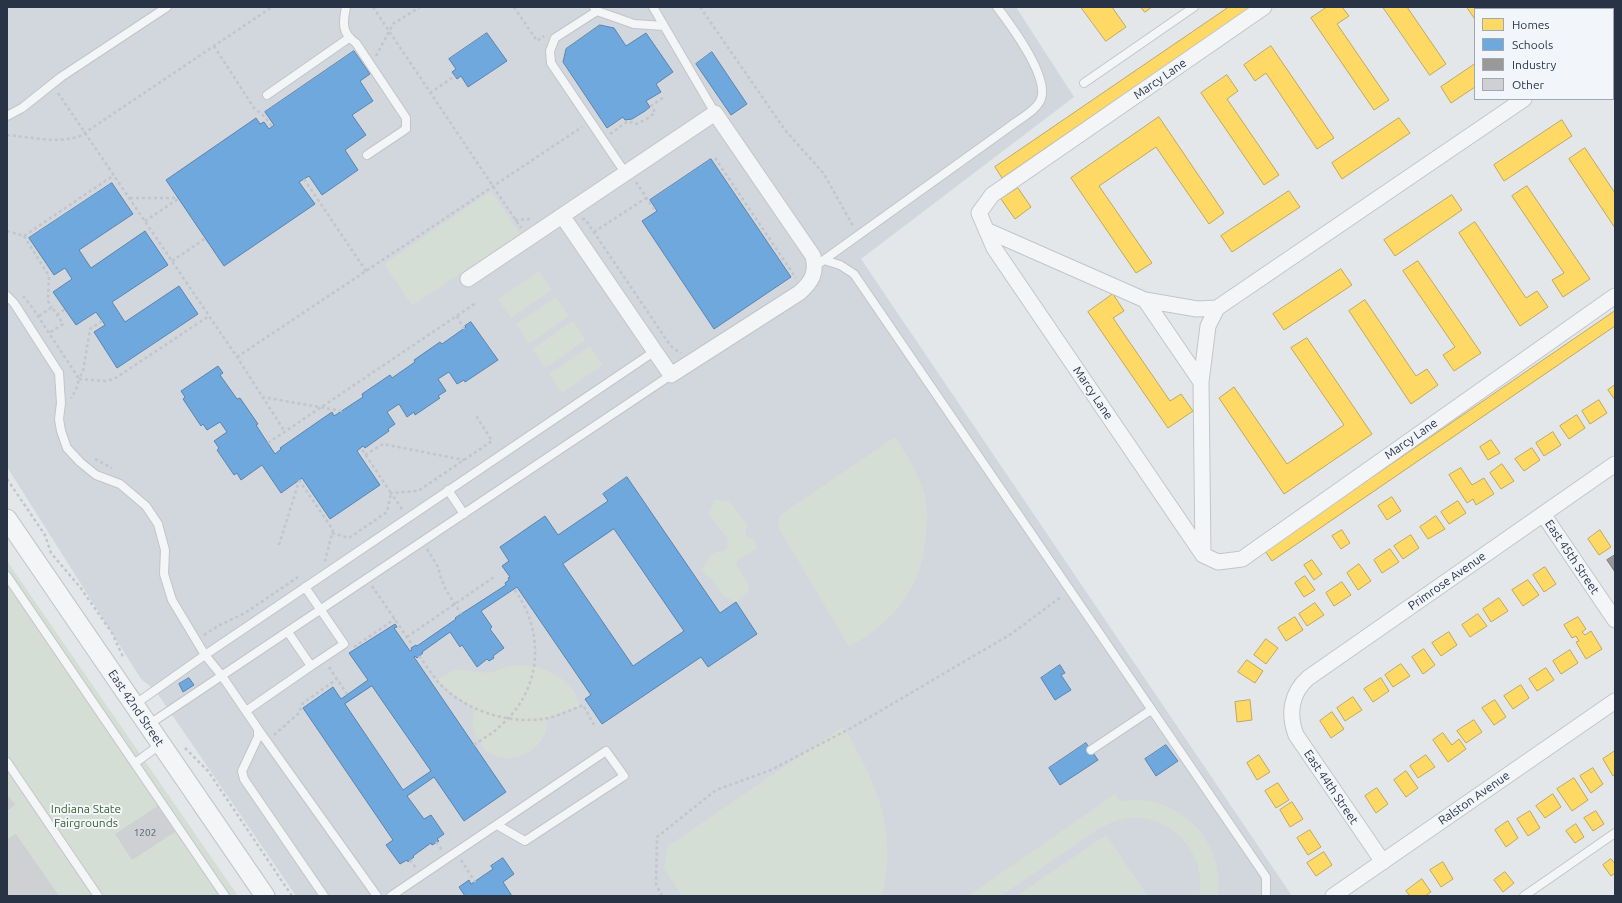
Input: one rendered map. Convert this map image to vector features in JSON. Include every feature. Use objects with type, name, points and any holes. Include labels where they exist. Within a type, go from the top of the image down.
[{"type":"street","name":"Marcy Lane","points":[[1264,7],[992,196],[979,213],[994,248],[1203,555],[1218,562],[1242,559],[1615,296]]},
{"type":"street","points":[[1203,555],[1201,382],[1208,326],[1217,308],[1523,100]]},
{"type":"street","points":[[468,279],[563,218],[715,114],[813,256],[820,263],[809,284],[799,293],[671,375],[563,218]]},
{"type":"street","points":[[986,230],[1145,300],[1197,309],[1217,308]]},
{"type":"street","points":[[1145,300],[1201,382]]},
{"type":"street","name":"Primrose Avenue","points":[[1292,707],[1296,692],[1308,678],[1615,464]]},
{"type":"street","name":"East 45th Street","points":[[1543,514],[1615,620]]},
{"type":"street","name":"East 42nd Street","points":[[7,519],[265,896]]},
{"type":"street","name":"Ralston Avenue","points":[[1333,896],[1615,701]]},
{"type":"street","name":"East 44th Street","points":[[1292,707],[1292,724],[1296,735],[1382,862]]},
{"type":"lane","points":[[7,116],[22,108],[52,84],[167,7]]},
{"type":"lane","points":[[346,7],[343,24],[349,38],[356,43],[406,118],[406,129],[367,155]]},
{"type":"lane","points":[[652,7],[715,114]]},
{"type":"lane","points":[[820,263],[1023,117],[1041,100],[1042,90],[1038,71],[1018,36],[997,7]]},
{"type":"lane","points":[[1084,83],[1194,7]]},
{"type":"lane","points":[[628,173],[590,121],[551,63],[550,51],[555,38],[596,9],[634,24],[664,26]]},
{"type":"lane","points":[[267,95],[349,38]]},
{"type":"lane","points":[[820,263],[840,265],[854,274],[1266,877],[1266,896]]},
{"type":"lane","points":[[7,296],[14,303],[59,373],[61,403],[59,419],[61,431],[67,448],[80,462],[96,475],[120,484],[146,506],[158,524],[164,550],[164,574],[172,600],[205,655],[222,676],[377,896]]},
{"type":"lane","points":[[134,705],[325,573],[655,350]]},
{"type":"lane","points":[[148,726],[671,375]]},
{"type":"lane","points":[[448,490],[464,514]]},
{"type":"lane","points":[[7,576],[225,896]]},
{"type":"lane","points":[[246,711],[344,644],[305,587]]},
{"type":"lane","points":[[288,632],[311,666]]},
{"type":"lane","points":[[1091,750],[1151,710]]},
{"type":"lane","points":[[258,729],[258,737],[242,770],[244,779],[324,896]]},
{"type":"lane","points":[[135,763],[161,744]]},
{"type":"lane","points":[[391,896],[606,751],[624,776],[525,841],[497,825]]},
{"type":"lane","points":[[7,762],[98,896]]},
{"type":"lane","points":[[1524,896],[1615,833]]},
{"type":"path","points":[[7,135],[58,140],[72,139],[85,133],[272,7]]},
{"type":"path","points":[[373,7],[528,240]]},
{"type":"path","points":[[372,66],[393,24],[420,7]]},
{"type":"path","points":[[514,7],[537,41],[550,32]]},
{"type":"path","points":[[700,7],[785,130],[824,174],[858,235]]},
{"type":"path","points":[[214,46],[254,108],[265,117],[272,127]]},
{"type":"path","points":[[430,93],[455,76]]},
{"type":"path","points":[[52,84],[237,357],[285,432]]},
{"type":"path","points":[[606,128],[610,134],[628,121],[637,124],[644,121],[655,112],[651,106],[664,97]]},
{"type":"path","points":[[237,357],[590,121]]},
{"type":"path","points":[[715,158],[798,279],[791,284]]},
{"type":"path","points":[[628,173],[656,212]]},
{"type":"path","points":[[24,236],[114,175]]},
{"type":"path","points":[[304,179],[366,271]]},
{"type":"path","points":[[129,198],[178,198],[145,221]]},
{"type":"path","points":[[594,232],[646,198]]},
{"type":"path","points":[[515,220],[563,218],[585,219],[670,345],[682,353]]},
{"type":"path","points":[[7,231],[24,236],[49,276],[48,301],[63,324],[49,333]]},
{"type":"path","points":[[172,261],[206,238]]},
{"type":"path","points":[[21,294],[39,316],[79,379]]},
{"type":"path","points":[[268,443],[476,303]]},
{"type":"path","points":[[39,316],[52,307]]},
{"type":"path","points":[[57,315],[65,310]]},
{"type":"path","points":[[79,379],[105,381],[114,379],[209,316]]},
{"type":"path","points":[[456,316],[464,329]]},
{"type":"path","points":[[69,402],[76,390],[83,371],[90,329],[102,320]]},
{"type":"path","points":[[262,397],[323,406],[342,411]]},
{"type":"path","points":[[391,493],[418,491],[492,441],[475,414]]},
{"type":"path","points":[[365,455],[383,444],[464,460]]},
{"type":"path","points":[[332,533],[349,538],[387,512],[391,493],[361,448]]},
{"type":"path","points":[[90,457],[115,470]]},
{"type":"path","points":[[279,546],[299,480],[333,530],[325,561],[325,573]]},
{"type":"path","points":[[407,637],[494,577]]},
{"type":"path","points":[[367,579],[413,646]]},
{"type":"path","points":[[474,745],[499,728],[508,719],[520,704],[533,674],[536,658],[532,626],[520,598],[514,589]]},
{"type":"path","points":[[662,896],[656,884],[657,837],[716,790],[771,770],[853,727],[1010,634],[1070,590]]},
{"type":"path","points":[[202,629],[215,648]]},
{"type":"path","points":[[419,656],[439,683],[460,700],[478,710],[508,719],[543,719],[583,705],[594,725]]},
{"type":"path","points":[[327,665],[347,694]]},
{"type":"path","points":[[268,741],[299,713],[303,703],[337,679]]},
{"type":"path","points":[[455,852],[475,882]]},
{"type":"shaded area","points":[[7,7],[1016,7],[1074,97],[861,259],[1292,896],[296,896],[155,690],[141,679],[7,467]]},
{"type":"green space","points":[[491,191],[520,234],[412,306],[384,264]]},
{"type":"green space","points":[[539,271],[552,290],[511,318],[498,299]]},
{"type":"green space","points":[[556,297],[569,316],[529,344],[516,324]]},
{"type":"green space","points":[[573,321],[586,340],[545,368],[532,349]]},
{"type":"green space","points":[[590,346],[603,365],[562,393],[549,374]]},
{"type":"green space","points":[[895,437],[916,473],[925,496],[927,521],[923,555],[912,588],[903,602],[880,626],[849,647],[778,527],[780,515]]},
{"type":"green space","points":[[714,500],[729,501],[748,525],[745,535],[754,540],[757,546],[756,549],[737,561],[736,564],[748,583],[749,592],[736,602],[723,595],[710,577],[707,576],[701,569],[711,555],[716,552],[721,552],[727,548],[728,539],[709,515]]},
{"type":"green space","name":"Indiana State Fairgrounds","points":[[7,561],[238,896],[7,896]]},
{"type":"green space","points":[[509,666],[532,666],[558,676],[571,688],[577,696],[581,706],[547,718],[544,736],[533,749],[526,754],[518,757],[501,758],[486,751],[477,738],[473,724],[475,709],[460,700],[437,680],[452,671],[461,670],[489,673]]},
{"type":"green space","points":[[844,726],[871,778],[882,810],[886,831],[887,864],[882,896],[682,896],[664,868],[668,846]]},
{"type":"green space","points":[[1115,794],[1120,801],[1144,800],[1161,804],[1176,811],[1190,821],[1201,833],[1210,847],[1216,862],[1219,879],[1218,896],[1199,896],[1199,869],[1188,846],[1180,836],[1157,822],[1144,818],[1133,817],[1121,819],[1100,828],[1001,896],[968,896]]},
{"type":"green space","points":[[1106,835],[1148,896],[1016,896]]},
{"type":"building: Homes","points":[[1081,7],[1112,7],[1126,27],[1106,41]]},
{"type":"building: Homes","points":[[1141,7],[1152,7],[1145,12]]},
{"type":"building: Homes","points":[[1229,7],[1251,7],[1002,178],[995,167]]},
{"type":"building: Homes","points":[[1327,7],[1342,7],[1349,16],[1337,24],[1389,100],[1374,110],[1311,18]]},
{"type":"building: Homes","points":[[1383,7],[1407,7],[1446,64],[1430,75]]},
{"type":"building: Homes","points":[[1467,7],[1489,7],[1474,8],[1474,18]]},
{"type":"building: Homes","points":[[1271,46],[1334,138],[1317,149],[1266,73],[1255,81],[1244,65]]},
{"type":"building: Homes","points":[[1474,65],[1474,88],[1451,103],[1441,87]]},
{"type":"building: Homes","points":[[1227,75],[1238,91],[1227,99],[1279,175],[1264,185],[1201,93]]},
{"type":"building: Homes","points":[[1159,117],[1224,213],[1209,224],[1156,147],[1099,186],[1152,263],[1136,273],[1071,178]]},
{"type":"building: Homes","points":[[1399,118],[1410,133],[1342,179],[1332,163]]},
{"type":"building: Homes","points":[[1562,120],[1572,136],[1504,181],[1494,165]]},
{"type":"building: Homes","points":[[1585,148],[1615,193],[1615,228],[1569,159]]},
{"type":"building: Homes","points":[[1527,186],[1590,279],[1563,297],[1552,280],[1564,273],[1512,196]]},
{"type":"building: Homes","points":[[1018,188],[1031,207],[1015,219],[1001,199]]},
{"type":"building: Homes","points":[[1289,191],[1300,207],[1232,252],[1221,236]]},
{"type":"building: Homes","points":[[1452,195],[1462,210],[1395,256],[1384,240]]},
{"type":"building: Homes","points":[[1475,222],[1526,298],[1537,291],[1548,307],[1520,326],[1459,233]]},
{"type":"building: Homes","points":[[1418,261],[1481,353],[1454,371],[1443,355],[1455,347],[1403,271]]},
{"type":"building: Homes","points":[[1341,269],[1352,285],[1284,330],[1273,314]]},
{"type":"building: Homes","points":[[1113,294],[1124,311],[1113,318],[1170,401],[1181,394],[1193,411],[1168,428],[1088,312]]},
{"type":"building: Homes","points":[[1365,300],[1416,376],[1427,369],[1438,385],[1411,404],[1349,311]]},
{"type":"building: Homes","points":[[1615,311],[1615,326],[1272,561],[1265,551]]},
{"type":"building: Homes","points":[[1307,338],[1372,434],[1284,494],[1219,398],[1234,387],[1287,464],[1344,425],[1291,348]]},
{"type":"building: Homes","points":[[1615,385],[1615,400],[1608,390]]},
{"type":"building: Homes","points":[[1599,400],[1607,413],[1590,424],[1582,411]]},
{"type":"building: Homes","points":[[1577,415],[1585,428],[1569,439],[1560,426]]},
{"type":"building: Homes","points":[[1553,432],[1561,445],[1544,456],[1536,443]]},
{"type":"building: Homes","points":[[1491,440],[1500,453],[1488,460],[1480,447]]},
{"type":"building: Homes","points":[[1532,448],[1540,460],[1524,471],[1515,459]]},
{"type":"building: Homes","points":[[1502,464],[1514,481],[1501,489],[1490,473]]},
{"type":"building: Homes","points":[[1461,468],[1472,485],[1484,478],[1494,494],[1476,505],[1473,499],[1467,503],[1449,475]]},
{"type":"building: Homes","points":[[1392,497],[1401,511],[1387,520],[1378,506]]},
{"type":"building: Homes","points":[[1458,501],[1466,513],[1449,524],[1441,512]]},
{"type":"building: Homes","points":[[1436,516],[1445,529],[1428,539],[1420,527]]},
{"type":"building: Homes","points":[[1342,530],[1350,543],[1341,549],[1332,536]]},
{"type":"building: Homes","points":[[1600,530],[1611,547],[1599,555],[1588,539]]},
{"type":"building: Homes","points":[[1411,535],[1419,548],[1403,559],[1394,546]]},
{"type":"building: Homes","points":[[1390,549],[1399,562],[1382,573],[1374,560]]},
{"type":"building: Homes","points":[[1312,560],[1322,574],[1314,580],[1304,565]]},
{"type":"building: Homes","points":[[1359,564],[1371,581],[1358,590],[1347,573]]},
{"type":"building: Homes","points":[[1545,567],[1556,584],[1544,592],[1533,575]]},
{"type":"building: Homes","points":[[1305,576],[1315,590],[1304,597],[1295,583]]},
{"type":"building: Homes","points":[[1528,580],[1539,595],[1523,606],[1512,590]]},
{"type":"building: Homes","points":[[1342,582],[1351,595],[1334,606],[1326,593]]},
{"type":"building: Homes","points":[[1499,598],[1508,611],[1491,622],[1483,609]]},
{"type":"building: Homes","points":[[1315,603],[1324,615],[1307,626],[1299,614]]},
{"type":"building: Homes","points":[[1478,614],[1487,626],[1470,637],[1462,625]]},
{"type":"building: Homes","points":[[1295,617],[1303,630],[1286,641],[1278,628]]},
{"type":"building: Homes","points":[[1578,617],[1586,629],[1582,632],[1585,635],[1591,631],[1602,649],[1586,659],[1576,642],[1579,641],[1576,636],[1572,638],[1564,625]]},
{"type":"building: Homes","points":[[1449,632],[1457,645],[1441,656],[1432,643]]},
{"type":"building: Homes","points":[[1266,639],[1278,648],[1266,664],[1254,655]]},
{"type":"building: Homes","points":[[1424,649],[1435,665],[1423,674],[1412,657]]},
{"type":"building: Homes","points":[[1570,650],[1578,663],[1561,674],[1553,661]]},
{"type":"building: Homes","points":[[1247,660],[1263,671],[1255,683],[1238,672]]},
{"type":"building: Homes","points":[[1401,664],[1410,676],[1393,687],[1385,675]]},
{"type":"building: Homes","points":[[1546,668],[1554,680],[1537,691],[1529,679]]},
{"type":"building: Homes","points":[[1381,678],[1389,691],[1373,702],[1364,689]]},
{"type":"building: Homes","points":[[1521,685],[1529,698],[1513,709],[1504,696]]},
{"type":"building: Homes","points":[[1353,697],[1362,710],[1345,721],[1337,708]]},
{"type":"building: Homes","points":[[1250,700],[1252,720],[1237,722],[1235,702]]},
{"type":"building: Homes","points":[[1495,700],[1506,717],[1494,725],[1482,708]]},
{"type":"building: Homes","points":[[1332,712],[1344,729],[1331,738],[1320,721]]},
{"type":"building: Homes","points":[[1474,720],[1482,732],[1466,743],[1457,731]]},
{"type":"building: Homes","points":[[1443,733],[1452,745],[1459,739],[1466,749],[1448,762],[1433,740]]},
{"type":"building: Homes","points":[[1615,751],[1615,775],[1613,776],[1603,759]]},
{"type":"building: Homes","points":[[1259,755],[1270,772],[1257,780],[1247,763]]},
{"type":"building: Homes","points":[[1426,755],[1435,767],[1418,778],[1410,766]]},
{"type":"building: Homes","points":[[1593,768],[1603,784],[1591,793],[1580,776]]},
{"type":"building: Homes","points":[[1406,771],[1418,788],[1406,797],[1394,780]]},
{"type":"building: Homes","points":[[1574,778],[1588,800],[1572,811],[1557,789]]},
{"type":"building: Homes","points":[[1278,783],[1289,800],[1276,808],[1265,791]]},
{"type":"building: Homes","points":[[1377,788],[1388,804],[1376,813],[1365,796]]},
{"type":"building: Homes","points":[[1553,794],[1561,807],[1545,818],[1536,806]]},
{"type":"building: Homes","points":[[1292,802],[1303,819],[1290,827],[1280,810]]},
{"type":"building: Homes","points":[[1530,811],[1540,828],[1528,836],[1517,819]]},
{"type":"building: Homes","points":[[1596,811],[1604,824],[1593,831],[1584,818]]},
{"type":"building: Homes","points":[[1508,821],[1518,838],[1506,847],[1495,830]]},
{"type":"building: Homes","points":[[1576,824],[1584,837],[1575,843],[1566,831]]},
{"type":"building: Homes","points":[[1310,830],[1321,847],[1308,855],[1297,838]]},
{"type":"building: Homes","points":[[1324,852],[1332,865],[1316,876],[1307,863]]},
{"type":"building: Homes","points":[[1611,859],[1615,864],[1615,873],[1611,876],[1603,865]]},
{"type":"building: Homes","points":[[1443,862],[1453,879],[1441,887],[1430,870]]},
{"type":"building: Homes","points":[[1505,872],[1514,883],[1503,892],[1494,880]]},
{"type":"building: Homes","points":[[1422,879],[1431,892],[1425,896],[1410,896],[1406,891]]},
{"type":"building: Schools","points":[[600,25],[614,28],[626,46],[646,33],[673,72],[656,84],[661,92],[646,101],[650,107],[632,119],[625,120],[623,117],[607,128],[563,62],[566,49]]},
{"type":"building: Schools","points":[[487,33],[507,61],[468,87],[461,76],[457,79],[452,72],[456,69],[449,59]]},
{"type":"building: Schools","points":[[354,51],[370,74],[360,81],[373,101],[352,115],[366,135],[345,150],[358,170],[322,195],[309,176],[299,182],[315,204],[224,266],[166,180],[256,118],[260,124],[264,122],[269,129],[274,125],[265,112]]},
{"type":"building: Schools","points":[[712,52],[747,104],[731,115],[696,64]]},
{"type":"building: Schools","points":[[711,159],[791,277],[714,329],[642,221],[657,211],[650,200]]},
{"type":"building: Schools","points":[[112,183],[133,214],[79,250],[91,268],[145,231],[168,265],[112,302],[125,322],[179,286],[198,314],[117,368],[94,332],[105,325],[96,312],[76,325],[53,292],[72,279],[65,268],[54,275],[29,238]]},
{"type":"building: Schools","points":[[471,322],[498,360],[465,382],[464,380],[457,384],[449,372],[438,379],[446,391],[438,396],[440,398],[415,415],[414,412],[407,417],[399,404],[387,412],[395,424],[388,429],[389,431],[365,448],[363,446],[357,451],[380,485],[330,519],[302,478],[281,493],[262,465],[241,480],[237,473],[234,475],[217,450],[219,448],[214,441],[227,432],[220,422],[207,430],[203,424],[201,426],[183,399],[185,397],[181,391],[218,366],[223,373],[220,375],[237,399],[240,398],[258,424],[256,425],[275,454],[281,449],[280,448],[332,412],[334,416],[363,397],[362,394],[390,375],[392,378],[415,362],[414,360],[440,342],[442,344]]},
{"type":"building: Schools","points":[[627,477],[720,613],[736,602],[757,634],[708,667],[701,657],[602,724],[585,699],[591,695],[517,587],[481,611],[492,627],[490,629],[504,648],[493,656],[494,658],[489,661],[487,659],[477,667],[462,645],[460,647],[450,632],[422,652],[423,653],[417,658],[415,656],[414,657],[506,792],[464,821],[434,777],[407,796],[424,819],[431,815],[444,834],[437,839],[439,841],[432,845],[431,843],[413,856],[414,857],[408,862],[407,860],[400,864],[386,845],[393,840],[303,708],[333,687],[341,699],[368,680],[349,653],[395,624],[397,627],[394,628],[410,651],[412,650],[411,648],[416,645],[417,646],[456,619],[455,618],[506,585],[505,583],[510,577],[502,566],[509,561],[500,547],[545,516],[558,535],[608,501],[603,494]],"holes":[[[614,529],[684,631],[633,666],[563,564]],[[372,686],[431,771],[403,790],[345,704]]]},
{"type":"building: Schools","points":[[1060,665],[1065,673],[1061,675],[1071,690],[1055,700],[1041,678]]},
{"type":"building: Schools","points":[[189,678],[194,685],[183,692],[179,684]]},
{"type":"building: Schools","points":[[1086,743],[1098,760],[1060,785],[1049,768]]},
{"type":"building: Schools","points":[[1166,745],[1178,761],[1156,776],[1145,759]]},
{"type":"building: Schools","points":[[503,858],[514,874],[503,882],[512,896],[465,896],[459,887],[469,880],[471,884],[493,869],[491,866]]},
{"type":"building: Industry","points":[[1615,555],[1615,572],[1607,560]]},
{"type":"building: Other","points":[[7,794],[15,805],[7,811]]},
{"type":"building: Other","points":[[158,806],[175,832],[132,860],[115,834]]},
{"type":"building: Other","points":[[16,834],[59,896],[7,896],[7,839]]}]
